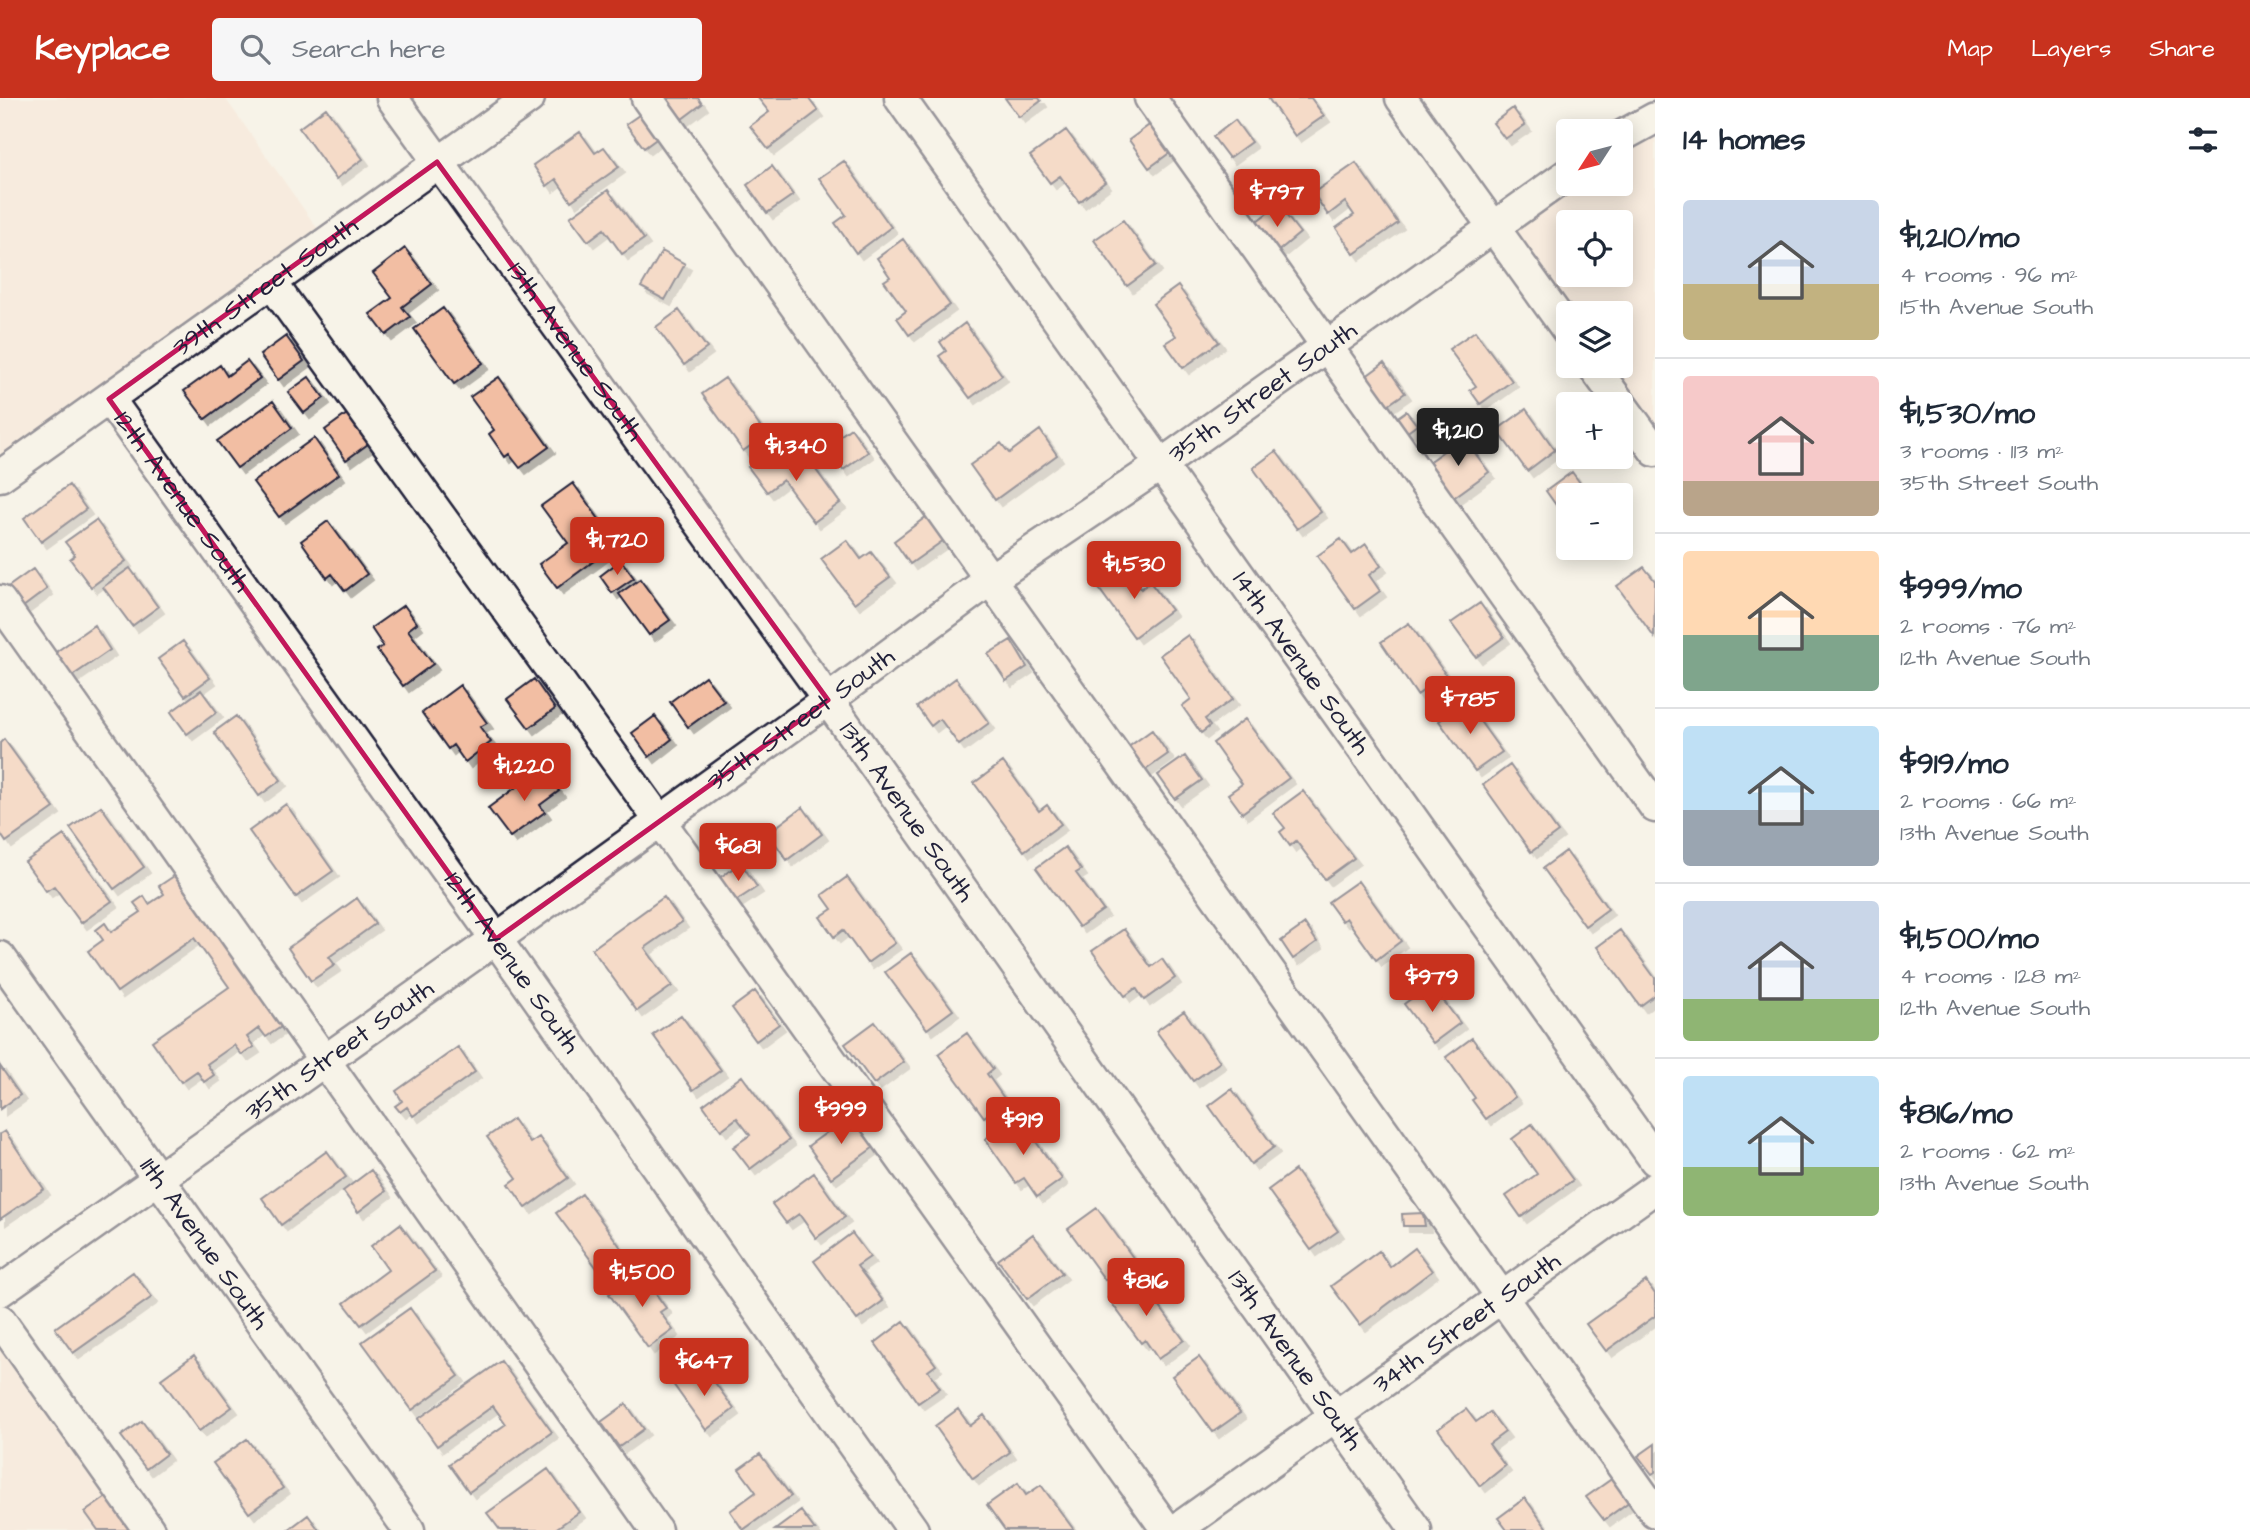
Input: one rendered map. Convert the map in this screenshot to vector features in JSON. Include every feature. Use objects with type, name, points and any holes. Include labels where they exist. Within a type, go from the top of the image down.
[{"type":"street","name":"13th Avenue South","points":[[392,98],[828,700],[1416,1530]]},
{"type":"street","name":"39th Street South","points":[[0,476],[529,98]]},
{"type":"street","points":[[647,98],[1655,1512]]},
{"type":"street","name":"14th Avenue South","points":[[900,98],[1655,1160]]},
{"type":"street","points":[[1150,98],[1655,807]]},
{"type":"street","points":[[1401,98],[1556,315]]},
{"type":"street","points":[[1633,130],[1655,118]]},
{"type":"street","name":"35th Street South","points":[[0,1292],[496,939],[991,579],[1162,464],[1556,183]]},
{"type":"street","points":[[271,282],[1167,1530]]},
{"type":"street","points":[[1602,378],[1655,451]]},
{"type":"street","name":"12th Avenue South","points":[[109,399],[496,939],[913,1530]]},
{"type":"street","points":[[0,601],[656,1530]]},
{"type":"street","name":"11th Avenue South","points":[[0,957],[409,1530]]},
{"type":"street","name":"34th Street South","points":[[1176,1530],[1655,1188]]},
{"type":"street","points":[[0,1320],[149,1530]]},
{"type":"highlighted area","points":[[437,162],[828,700],[496,939],[109,399]]},
{"type":"shaded area","points":[[0,98],[225,98],[327,242],[0,476]]},
{"type":"shaded area","points":[[1655,118],[1655,451],[1633,421],[1633,392],[1612,392],[1602,378],[1633,378],[1633,301],[1557,301],[1493,228],[1556,191],[1556,196],[1633,196],[1633,130]]},
{"type":"shaded area","points":[[0,1320],[149,1530],[0,1530]]},
{"type":"building","points":[[667,98],[698,98],[702,104],[682,119]]},
{"type":"building","points":[[758,98],[808,98],[818,111],[768,149],[750,126],[769,112]]},
{"type":"building","points":[[1005,98],[1039,98],[1041,101],[1019,117]]},
{"type":"building","points":[[1268,98],[1311,98],[1324,116],[1295,136]]},
{"type":"building","points":[[326,108],[363,159],[336,179],[299,128]]},
{"type":"building","points":[[1513,108],[1525,125],[1505,139],[1493,123]]},
{"type":"building","points":[[642,113],[659,137],[644,148],[626,124]]},
{"type":"building","points":[[1235,120],[1251,142],[1229,158],[1213,137]]},
{"type":"building","points":[[1152,123],[1172,151],[1149,168],[1129,140]]},
{"type":"building","points":[[1066,130],[1105,182],[1079,202],[1060,176],[1050,183],[1030,156]]},
{"type":"building","points":[[580,132],[595,153],[604,147],[619,167],[571,201],[556,179],[547,186],[533,165]]},
{"type":"building","points":[[844,161],[891,227],[856,253],[835,223],[846,215],[819,178]]},
{"type":"building","points":[[1356,163],[1398,223],[1354,254],[1336,228],[1354,215],[1345,202],[1328,215],[1313,193]]},
{"type":"building","points":[[772,166],[793,195],[767,213],[747,185]]},
{"type":"building","points":[[608,190],[644,239],[622,254],[604,229],[588,241],[570,217]]},
{"type":"building","points":[[1278,205],[1300,233],[1276,253],[1253,224]]},
{"type":"building","points":[[1123,220],[1156,265],[1127,286],[1094,240]]},
{"type":"building","points":[[903,239],[950,305],[909,335],[897,318],[906,311],[884,281],[890,277],[877,258]]},
{"type":"building","points":[[405,248],[432,284],[402,307],[410,317],[386,335],[370,314],[392,298],[373,273]]},
{"type":"building","points":[[662,251],[685,264],[665,300],[641,287]]},
{"type":"building","points":[[1178,286],[1219,342],[1183,368],[1165,343],[1176,336],[1153,304]]},
{"type":"building","points":[[443,308],[483,363],[454,384],[414,329]]},
{"type":"building","points":[[679,310],[707,348],[684,365],[656,327]]},
{"type":"building","points":[[965,323],[1002,375],[970,398],[939,356],[946,351],[940,342]]},
{"type":"building","points":[[1475,331],[1512,381],[1480,404],[1470,390],[1476,386],[1449,349]]},
{"type":"building","points":[[286,336],[304,361],[278,380],[260,355]]},
{"type":"building","points":[[247,361],[260,378],[205,419],[184,391],[220,365],[227,376]]},
{"type":"building","points":[[1384,363],[1405,393],[1382,409],[1361,380]]},
{"type":"building","points":[[309,377],[324,398],[304,413],[288,392]]},
{"type":"building","points":[[499,377],[549,447],[520,468],[509,454],[505,457],[489,434],[494,430],[470,397]]},
{"type":"building","points":[[725,378],[766,435],[743,451],[702,394]]},
{"type":"building","points":[[273,401],[292,428],[237,468],[217,441]]},
{"type":"building","points":[[1526,409],[1555,450],[1527,471],[1497,430]]},
{"type":"building","points":[[1406,411],[1417,425],[1402,436],[1392,421]]},
{"type":"building","points":[[347,414],[368,444],[346,460],[325,430]]},
{"type":"building","points":[[851,428],[868,452],[843,470],[826,446]]},
{"type":"building","points":[[1040,430],[1057,455],[995,500],[970,465],[1001,443],[1009,453]]},
{"type":"building","points":[[1463,437],[1489,472],[1453,498],[1427,463]]},
{"type":"building","points":[[314,438],[339,474],[279,517],[253,482]]},
{"type":"building","points":[[774,448],[792,471],[808,459],[840,503],[814,522],[783,480],[767,492],[748,467]]},
{"type":"building","points":[[1276,451],[1321,512],[1297,529],[1253,468]]},
{"type":"building","points":[[1572,472],[1580,483],[1557,483]]},
{"type":"building","points":[[573,483],[604,526],[590,537],[602,555],[557,588],[539,564],[568,543],[541,506]]},
{"type":"building","points":[[1556,484],[1556,505],[1546,491]]},
{"type":"building","points":[[69,485],[86,509],[41,542],[24,518]]},
{"type":"building","points":[[927,516],[944,540],[910,564],[894,541]]},
{"type":"building","points":[[96,520],[126,561],[91,587],[70,559],[75,555],[65,542]]},
{"type":"building","points":[[328,521],[367,574],[345,591],[332,574],[327,578],[301,541]]},
{"type":"building","points":[[1341,539],[1352,554],[1366,544],[1381,566],[1369,575],[1380,591],[1355,609],[1317,556]]},
{"type":"building","points":[[847,540],[861,559],[871,552],[890,577],[854,603],[821,559]]},
{"type":"building","points":[[621,560],[634,578],[612,593],[600,576]]},
{"type":"building","points":[[1125,567],[1141,589],[1150,582],[1171,610],[1134,637],[1097,586]]},
{"type":"building","points":[[1644,567],[1655,581],[1654,637],[1617,586]]},
{"type":"building","points":[[130,568],[158,607],[132,626],[103,587]]},
{"type":"building","points":[[33,569],[47,589],[23,607],[8,587]]},
{"type":"building","points":[[640,579],[670,620],[649,635],[619,594]]},
{"type":"building","points":[[1480,603],[1504,637],[1476,657],[1451,623]]},
{"type":"building","points":[[404,605],[417,623],[408,630],[433,664],[403,686],[377,650],[383,646],[371,628]]},
{"type":"building","points":[[1409,623],[1446,675],[1417,695],[1381,642]]},
{"type":"building","points":[[94,625],[110,650],[72,676],[56,652]]},
{"type":"building","points":[[1188,635],[1233,699],[1205,719],[1210,726],[1201,733],[1182,706],[1191,699],[1160,655]]},
{"type":"building","points":[[1011,640],[1027,667],[1006,681],[988,654]]},
{"type":"building","points":[[183,641],[210,678],[185,696],[158,659]]},
{"type":"building","points":[[705,676],[724,701],[688,727],[670,702]]},
{"type":"building","points":[[956,678],[989,723],[959,745],[940,719],[931,726],[917,707]]},
{"type":"building","points":[[534,679],[555,709],[529,728],[507,699]]},
{"type":"building","points":[[460,685],[487,723],[480,727],[491,742],[465,762],[453,745],[448,749],[422,713]]},
{"type":"building","points":[[201,690],[217,712],[187,734],[171,712]]},
{"type":"building","points":[[1466,702],[1502,752],[1475,771],[1439,721]]},
{"type":"building","points":[[236,716],[281,780],[259,796],[214,732]]},
{"type":"building","points":[[655,716],[672,739],[649,757],[632,733]]},
{"type":"building","points":[[1245,719],[1289,778],[1242,813],[1228,794],[1242,784],[1213,743]]},
{"type":"building","points":[[1152,730],[1168,754],[1144,771],[1127,748]]},
{"type":"building","points":[[4,739],[54,808],[6,842],[0,833],[0,743]]},
{"type":"building","points":[[1185,756],[1202,780],[1175,799],[1158,775]]},
{"type":"building","points":[[1003,762],[1039,811],[1047,805],[1061,824],[1024,851],[974,783]]},
{"type":"building","points":[[1510,765],[1558,832],[1531,852],[1483,785]]},
{"type":"building","points":[[542,768],[559,791],[540,805],[545,812],[510,837],[488,808]]},
{"type":"building","points":[[1303,791],[1354,858],[1325,879],[1296,841],[1290,846],[1280,832],[1285,828],[1273,813]]},
{"type":"building","points":[[286,804],[333,871],[296,897],[249,831]]},
{"type":"building","points":[[101,806],[144,867],[114,889],[70,828]]},
{"type":"building","points":[[803,807],[822,834],[787,860],[768,833]]},
{"type":"building","points":[[64,835],[112,901],[81,923],[54,886],[46,891],[25,862]]},
{"type":"building","points":[[1065,847],[1081,870],[1076,873],[1103,910],[1079,927],[1036,868]]},
{"type":"building","points":[[1566,851],[1608,909],[1585,926],[1543,868]]},
{"type":"building","points":[[741,863],[757,887],[734,902],[719,878]]},
{"type":"building","points":[[177,874],[284,1025],[266,1037],[259,1028],[247,1037],[254,1047],[242,1055],[234,1045],[207,1064],[214,1075],[204,1082],[197,1071],[181,1082],[152,1041],[229,987],[194,938],[117,992],[88,951],[103,940],[96,930],[105,923],[111,932],[141,912],[134,903],[144,896],[149,904],[164,894],[159,886]]},
{"type":"building","points":[[847,877],[895,943],[867,963],[843,930],[834,937],[820,917],[832,909],[822,895]]},
{"type":"building","points":[[1358,881],[1401,941],[1376,960],[1346,918],[1342,921],[1328,902]]},
{"type":"building","points":[[664,897],[682,922],[645,948],[672,986],[637,1011],[592,949]]},
{"type":"building","points":[[357,898],[375,924],[329,957],[335,965],[311,981],[288,948]]},
{"type":"building","points":[[1305,924],[1317,942],[1293,959],[1281,941]]},
{"type":"building","points":[[1124,929],[1151,967],[1162,959],[1175,978],[1144,1000],[1136,988],[1125,996],[1092,951]]},
{"type":"building","points":[[1620,930],[1655,978],[1655,995],[1640,1006],[1597,947]]},
{"type":"building","points":[[911,953],[953,1010],[927,1029],[885,972]]},
{"type":"building","points":[[1431,984],[1460,1023],[1433,1043],[1404,1004]]},
{"type":"building","points":[[755,991],[779,1024],[756,1041],[732,1008]]},
{"type":"building","points":[[1184,1011],[1220,1062],[1193,1081],[1156,1031]]},
{"type":"building","points":[[681,1015],[721,1070],[693,1090],[653,1035]]},
{"type":"building","points":[[875,1022],[904,1062],[874,1084],[845,1044]]},
{"type":"building","points":[[967,1033],[993,1069],[987,1074],[1006,1101],[984,1117],[938,1054]]},
{"type":"building","points":[[1472,1038],[1515,1097],[1486,1119],[1472,1100],[1475,1098],[1446,1057]]},
{"type":"building","points":[[458,1047],[475,1072],[413,1116],[407,1107],[400,1112],[395,1106],[402,1101],[396,1091]]},
{"type":"building","points":[[0,1066],[20,1095],[0,1109]]},
{"type":"building","points":[[742,1076],[789,1140],[750,1169],[733,1147],[750,1135],[737,1118],[721,1130],[703,1105]]},
{"type":"building","points":[[1232,1089],[1274,1147],[1251,1164],[1209,1106]]},
{"type":"building","points":[[851,1115],[874,1147],[831,1178],[808,1146]]},
{"type":"building","points":[[1018,1116],[1062,1179],[1037,1197],[1024,1178],[1016,1183],[985,1139]]},
{"type":"building","points":[[513,1119],[530,1143],[539,1137],[568,1178],[526,1208],[509,1184],[517,1178],[487,1137]]},
{"type":"building","points":[[1532,1124],[1573,1180],[1521,1217],[1506,1196],[1537,1174],[1512,1139]]},
{"type":"building","points":[[5,1131],[44,1189],[0,1219],[0,1134]]},
{"type":"building","points":[[327,1151],[346,1177],[281,1225],[262,1198]]},
{"type":"building","points":[[371,1170],[386,1191],[358,1212],[343,1191]]},
{"type":"building","points":[[1295,1170],[1338,1231],[1311,1250],[1268,1190]]},
{"type":"building","points":[[814,1173],[845,1217],[816,1238],[799,1214],[786,1223],[772,1204]]},
{"type":"building","points":[[582,1194],[627,1256],[602,1275],[556,1213]]},
{"type":"building","points":[[1097,1208],[1134,1259],[1105,1280],[1068,1229]]},
{"type":"building","points":[[1423,1213],[1425,1226],[1403,1226],[1402,1214]]},
{"type":"building","points":[[400,1224],[435,1271],[361,1325],[344,1303],[388,1270],[371,1246]]},
{"type":"building","points":[[852,1233],[870,1257],[857,1266],[883,1301],[857,1320],[814,1261]]},
{"type":"building","points":[[1033,1234],[1062,1273],[1027,1299],[998,1260]]},
{"type":"building","points":[[1415,1248],[1432,1271],[1360,1325],[1331,1286],[1379,1251],[1390,1267]]},
{"type":"building","points":[[133,1272],[152,1297],[73,1353],[55,1328]]},
{"type":"building","points":[[640,1272],[666,1308],[660,1312],[673,1330],[648,1348],[609,1294]]},
{"type":"building","points":[[1138,1277],[1184,1340],[1158,1359],[1145,1340],[1141,1343],[1108,1298]]},
{"type":"building","points":[[1646,1281],[1655,1294],[1655,1316],[1606,1351],[1586,1324]]},
{"type":"building","points":[[410,1308],[459,1376],[412,1410],[362,1342]]},
{"type":"building","points":[[904,1321],[936,1365],[928,1371],[940,1388],[918,1403],[875,1343]]},
{"type":"building","points":[[194,1355],[232,1407],[199,1431],[161,1379]]},
{"type":"building","points":[[1199,1357],[1240,1413],[1213,1432],[1172,1376]]},
{"type":"building","points":[[501,1361],[552,1432],[469,1492],[449,1464],[506,1424],[493,1406],[437,1446],[418,1419]]},
{"type":"building","points":[[693,1370],[699,1379],[708,1373],[734,1409],[706,1430],[673,1384]]},
{"type":"building","points":[[626,1404],[644,1429],[619,1447],[601,1422]]},
{"type":"building","points":[[958,1409],[970,1426],[984,1415],[1010,1452],[973,1479],[935,1426]]},
{"type":"building","points":[[1466,1409],[1476,1422],[1490,1412],[1505,1432],[1489,1444],[1505,1466],[1480,1486],[1438,1429]]},
{"type":"building","points":[[142,1421],[166,1454],[146,1469],[121,1436]]},
{"type":"building","points":[[247,1439],[283,1488],[249,1513],[213,1463]]},
{"type":"building","points":[[1655,1444],[1655,1472],[1652,1474],[1638,1456]]},
{"type":"building","points":[[760,1454],[791,1496],[743,1530],[730,1511],[756,1492],[739,1469]]},
{"type":"building","points":[[548,1469],[579,1512],[554,1530],[500,1530],[487,1513]]},
{"type":"building","points":[[1613,1478],[1630,1501],[1604,1520],[1586,1497]]},
{"type":"building","points":[[1018,1483],[1026,1495],[1041,1485],[1074,1530],[1005,1530],[987,1505]]},
{"type":"building","points":[[108,1496],[133,1530],[98,1530],[85,1512]]},
{"type":"building","points":[[1525,1498],[1548,1530],[1507,1530],[1498,1518]]},
{"type":"building","points":[[801,1511],[815,1530],[775,1530]]},
{"type":"building","points":[[308,1515],[319,1530],[288,1530]]}]
